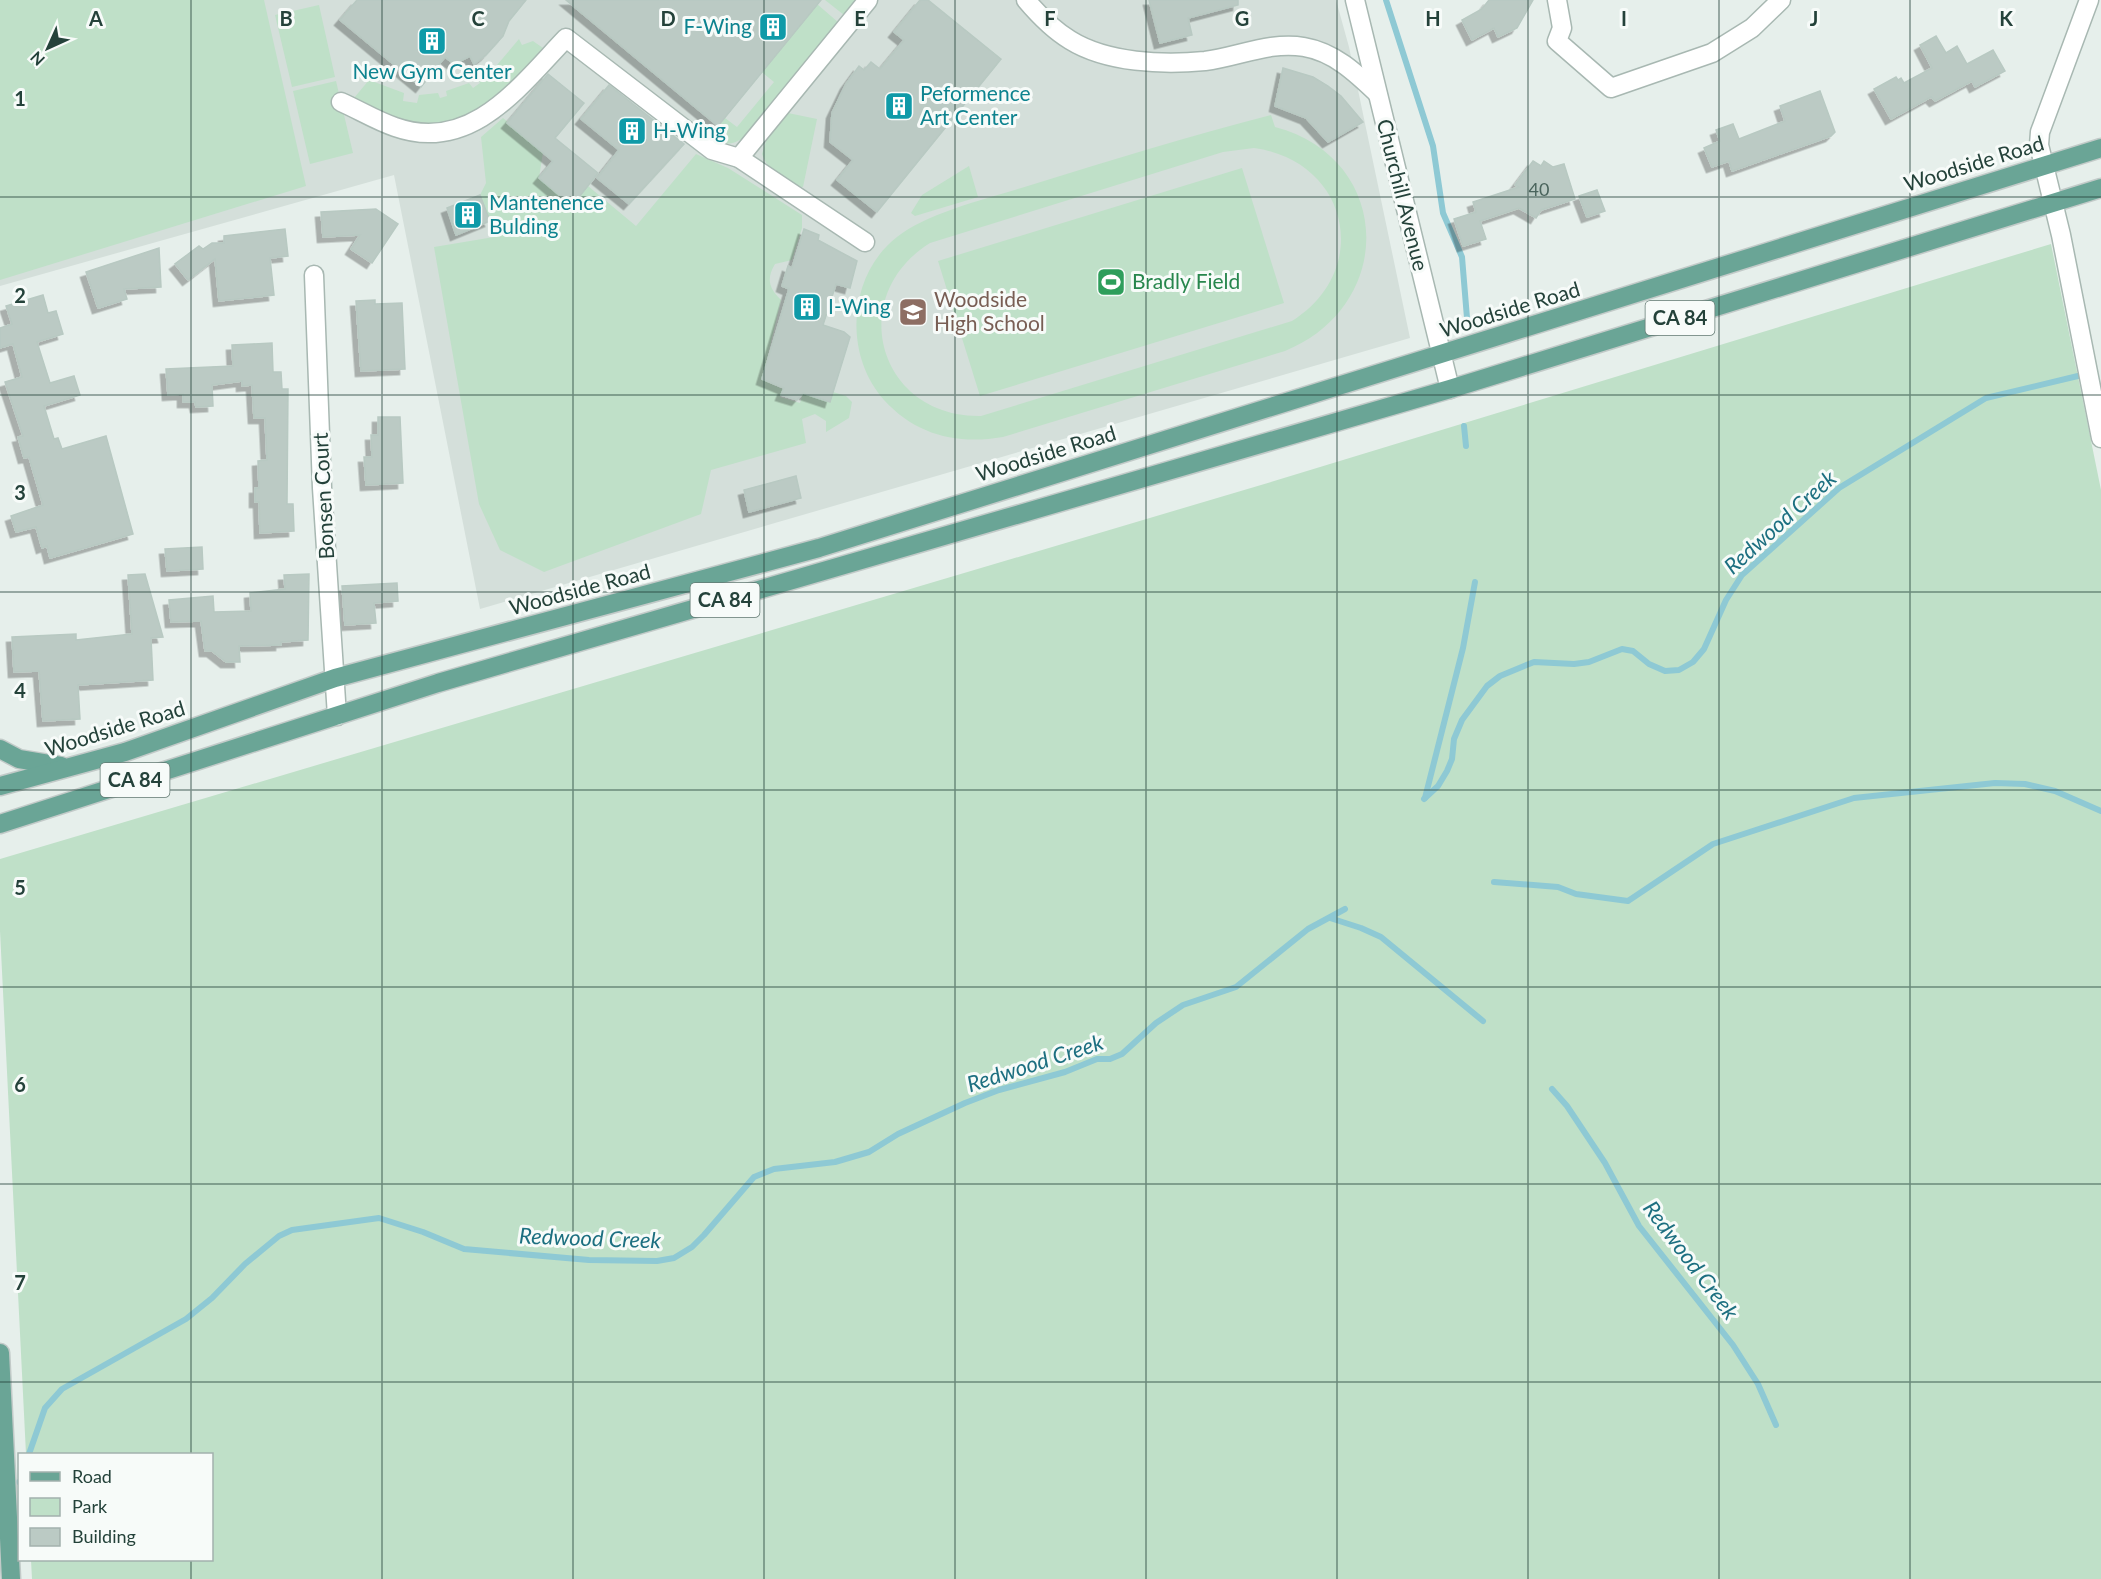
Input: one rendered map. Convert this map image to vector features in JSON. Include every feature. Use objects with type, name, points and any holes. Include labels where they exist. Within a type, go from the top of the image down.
[{"type":"main road","name":"Woodside Road","points":[[0,786],[206,725],[335,678],[819,548],[2101,148]]},
{"type":"main road","name":"CA 84","points":[[0,824],[438,683],[1450,389],[2101,188]]},
{"type":"main road","points":[[0,748],[19,759],[69,767]]},
{"type":"main road","points":[[0,1353],[11,1579]]},
{"type":"street","points":[[739,158],[868,0]]},
{"type":"street","points":[[1026,0],[1070,40],[1110,56],[1156,61],[1205,61],[1283,45],[1306,47],[1345,63],[1377,93]]},
{"type":"street","name":"Churchill Avenue","points":[[1354,0],[1450,389]]},
{"type":"street","points":[[1557,0],[1562,27],[1557,41],[1611,88],[1712,53],[1752,28],[1781,0]]},
{"type":"street","points":[[2090,0],[2040,132],[2039,145],[2054,202],[2101,438]]},
{"type":"street","points":[[341,102],[395,127],[417,133],[438,134],[463,128],[484,118],[504,103],[566,38],[704,145],[712,150],[739,158],[865,242]]},
{"type":"street","name":"Bonsen Court","points":[[314,275],[322,488],[337,716]]},
{"type":"shaded area","name":"Woodside High School","points":[[0,0],[1336,0],[1349,47],[1410,338],[480,609],[394,175],[0,286]]},
{"type":"green space","points":[[0,0],[264,0],[306,186],[0,280]]},
{"type":"green space","points":[[825,0],[856,0],[844,15]]},
{"type":"green space","points":[[817,4],[839,23],[746,136],[737,142],[728,144],[709,140],[725,118],[737,127],[774,82],[758,69]]},
{"type":"green space","points":[[319,5],[335,77],[292,87],[275,15]]},
{"type":"green space","points":[[519,39],[522,45],[533,41],[543,48],[502,91],[471,113],[453,121],[434,124],[414,123],[391,116],[354,98],[369,80],[404,93],[403,101],[417,103],[419,95],[438,93],[440,98],[447,96],[446,91],[469,83],[473,88],[480,83],[478,79],[497,65]]},
{"type":"green space","points":[[336,81],[353,153],[310,164],[293,91]]},
{"type":"green space","points":[[788,113],[817,119],[803,187],[789,184],[778,176],[768,166],[762,154],[767,138]]},
{"type":"green space","points":[[1271,115],[1275,127],[1314,144],[1342,169],[1360,199],[1366,233],[1362,268],[1347,301],[1322,329],[1285,351],[1003,437],[970,440],[938,435],[910,422],[884,400],[871,381],[862,360],[857,338],[857,316],[861,293],[869,272],[881,253],[897,237],[926,220],[961,206],[1151,148]],"holes":[[[1254,148],[1286,157],[1311,173],[1329,195],[1339,220],[1341,247],[1334,274],[1318,299],[1292,321],[981,416],[946,411],[918,397],[897,376],[885,350],[881,322],[887,293],[903,266],[930,243],[1223,152]]]},
{"type":"green space","points":[[503,118],[543,152],[539,178],[572,205],[588,186],[636,226],[696,154],[728,168],[802,215],[802,228],[792,260],[775,264],[770,274],[771,287],[781,300],[763,376],[767,382],[783,389],[780,397],[800,403],[803,393],[830,402],[833,392],[846,396],[852,402],[849,418],[826,432],[826,421],[815,414],[802,419],[806,443],[711,470],[701,514],[544,572],[500,550],[479,504],[434,247],[494,237],[480,195],[486,183],[481,137]]},
{"type":"green space","points":[[969,166],[978,197],[915,216],[911,213],[922,195]]},
{"type":"green space","name":"Bradly Field","points":[[1242,168],[1284,303],[980,396],[938,261]]},
{"type":"green space","points":[[2051,244],[2101,490],[2101,1579],[32,1579],[31,1561],[213,1561],[213,1453],[26,1453],[0,931],[0,859],[1261,485]]},
{"type":"building","name":"New Gym Center","points":[[357,0],[526,0],[509,21],[503,36],[486,55],[474,64],[470,56],[454,64],[445,57],[421,87],[340,20]]},
{"type":"building","points":[[566,0],[821,0],[718,126]]},
{"type":"building","name":"Peformence Art Center","points":[[920,0],[928,0],[1001,59],[877,212],[837,180],[853,160],[830,142],[832,113],[846,84],[859,66],[864,70],[871,62],[880,69],[904,40],[894,32]]},
{"type":"building","points":[[1149,0],[1238,0],[1238,5],[1188,18],[1192,35],[1160,43]]},
{"type":"building","points":[[1489,0],[1533,0],[1517,28],[1498,37],[1494,28],[1472,40],[1462,20],[1482,9]]},
{"type":"building","points":[[1936,36],[1946,53],[1957,46],[1967,64],[1993,50],[2005,71],[1975,87],[1972,81],[1935,101],[1931,97],[1891,119],[1874,89],[1896,77],[1898,80],[1901,78],[1904,83],[1932,68],[1920,45]]},
{"type":"building","points":[[1283,68],[1313,77],[1328,86],[1341,96],[1363,122],[1328,142],[1306,118],[1275,106]]},
{"type":"building","points":[[548,74],[584,103],[555,138],[598,173],[572,206],[539,178],[553,161],[507,123]]},
{"type":"building","name":"H-Wing","points":[[609,85],[684,144],[629,204],[597,178],[619,150],[581,119]]},
{"type":"building","points":[[1820,91],[1835,132],[1831,136],[1732,171],[1729,161],[1712,167],[1704,148],[1720,141],[1716,130],[1733,124],[1739,139],[1785,121],[1780,106]]},
{"type":"building","points":[[1533,161],[1541,166],[1544,161],[1553,167],[1564,164],[1575,199],[1541,210],[1536,218],[1519,208],[1480,221],[1486,239],[1463,246],[1454,219],[1476,212],[1473,202],[1519,187],[1515,185]]},
{"type":"building","points":[[1597,190],[1605,211],[1587,217],[1579,196]]},
{"type":"building","name":"Mantenence Bulding","points":[[480,195],[490,221],[456,235],[447,208]]},
{"type":"building","points":[[376,209],[398,224],[372,263],[351,249],[360,235],[323,237],[321,212]]},
{"type":"building","points":[[285,229],[288,256],[270,258],[274,295],[219,301],[215,259],[188,280],[175,264],[199,246],[203,249],[212,243],[224,243],[224,236]]},
{"type":"building","name":"I-Wing","points":[[804,229],[819,235],[818,240],[857,261],[850,288],[836,284],[823,325],[844,332],[850,337],[830,402],[803,393],[797,400],[781,395],[784,388],[762,379],[789,289],[782,286],[788,266],[792,268]]},
{"type":"building","points":[[159,248],[161,287],[124,289],[127,299],[98,308],[86,272]]},
{"type":"building","points":[[43,295],[48,313],[56,311],[63,334],[37,342],[50,383],[74,376],[80,395],[44,406],[54,439],[58,438],[62,449],[106,436],[133,534],[50,558],[47,546],[42,548],[36,527],[16,532],[11,516],[43,505],[29,457],[24,458],[18,437],[23,436],[5,382],[22,377],[13,344],[0,348],[0,328],[12,324],[6,306]]},
{"type":"building","points":[[375,300],[375,304],[402,303],[405,369],[361,371],[356,301]]},
{"type":"building","points":[[272,343],[273,372],[281,372],[282,389],[288,389],[287,504],[293,504],[294,531],[260,533],[259,502],[255,502],[255,488],[259,488],[258,461],[267,460],[265,418],[254,418],[252,385],[242,386],[242,381],[212,385],[213,406],[196,407],[195,402],[183,402],[183,394],[168,395],[166,369],[233,366],[232,345]]},
{"type":"building","points":[[378,417],[400,417],[403,483],[366,485],[364,457],[372,457],[371,435],[378,435]]},
{"type":"building","points":[[796,476],[801,498],[749,512],[744,490]]},
{"type":"building","points":[[202,547],[203,569],[167,571],[165,549]]},
{"type":"building","points":[[145,574],[163,637],[151,638],[153,680],[78,685],[80,719],[43,721],[39,671],[14,672],[12,637],[76,634],[76,640],[132,634],[128,575]]},
{"type":"building","points":[[309,574],[308,640],[281,642],[281,645],[239,646],[240,662],[226,662],[212,651],[205,651],[201,621],[171,622],[169,600],[213,596],[214,612],[251,611],[250,593],[285,589],[284,575]]},
{"type":"building","points":[[397,583],[398,601],[374,603],[376,623],[345,625],[342,586]]},
{"type":"waterway","points":[[1386,0],[1433,146],[1443,213],[1462,257],[1467,318]]},
{"type":"waterway","name":"Redwood Creek","points":[[1424,799],[1438,786],[1447,771],[1452,759],[1454,739],[1462,720],[1487,686],[1500,676],[1534,662],[1574,664],[1589,662],[1622,649],[1633,651],[1649,664],[1665,671],[1679,670],[1693,662],[1704,649],[1726,600],[1742,575],[1839,488],[1986,398],[2082,375]]},
{"type":"waterway","points":[[1464,426],[1466,446]]},
{"type":"waterway","points":[[1425,798],[1463,648],[1475,582]]},
{"type":"waterway","points":[[1494,882],[1558,887],[1576,894],[1628,901],[1713,844],[1854,798],[1995,783],[2025,784],[2055,791],[2101,811]]},
{"type":"waterway","name":"Redwood Creek","points":[[29,1453],[45,1408],[62,1389],[186,1319],[212,1298],[245,1264],[279,1236],[292,1230],[379,1218],[423,1232],[464,1249],[589,1260],[657,1261],[674,1258],[692,1247],[704,1235],[754,1177],[774,1169],[835,1162],[869,1152],[898,1134],[965,1103],[999,1090],[1065,1072],[1097,1059],[1110,1059],[1122,1054],[1156,1023],[1183,1005],[1236,987],[1308,929],[1345,909]]},
{"type":"waterway","name":"Redwood Creek","points":[[1330,918],[1381,937],[1483,1021]]},
{"type":"waterway","name":"Redwood Creek","points":[[1552,1089],[1567,1106],[1605,1163],[1639,1226],[1733,1345],[1758,1384],[1776,1425]]},
{"type":"place","name":"F-Wing","points":[[773,27]]},
{"type":"place","name":"New Gym Center","points":[[432,41]]},
{"type":"place","name":"Peformence Art Center","points":[[899,106]]},
{"type":"place","name":"H-Wing","points":[[632,131]]},
{"type":"place","name":"Mantenence Bulding","points":[[468,215]]},
{"type":"place","name":"Bradly Field","points":[[1111,282]]},
{"type":"place","name":"I-Wing","points":[[807,307]]},
{"type":"place","name":"Woodside High School","points":[[913,312]]}]
